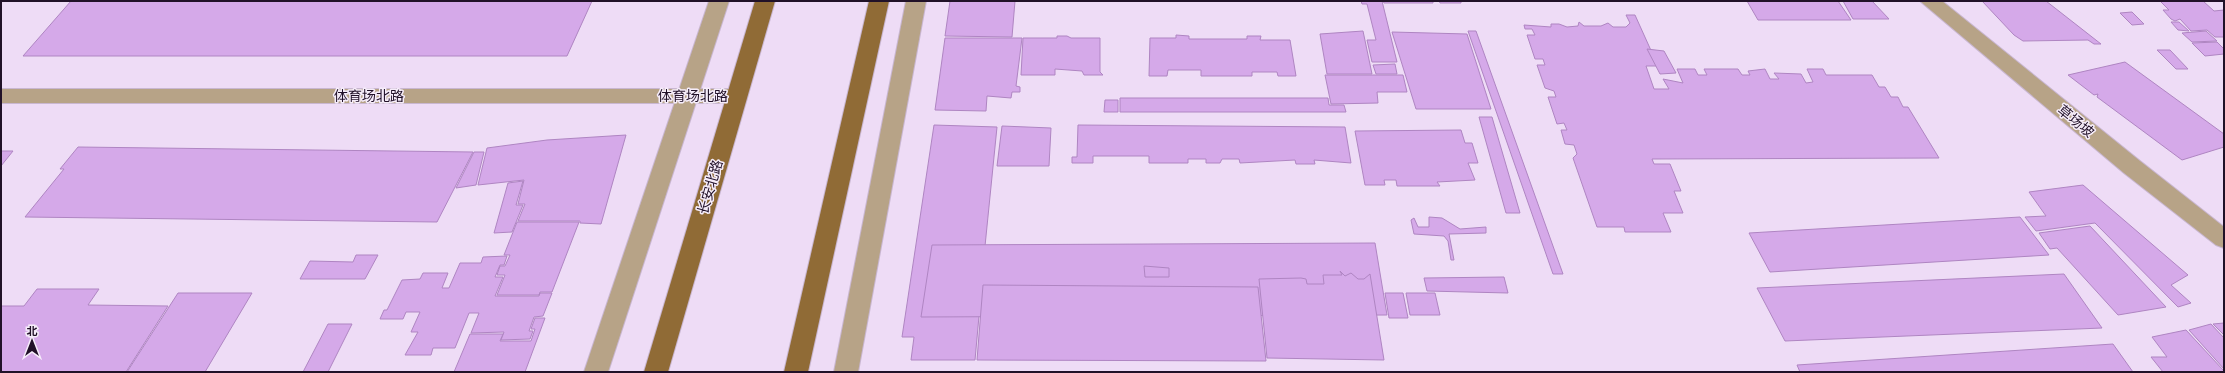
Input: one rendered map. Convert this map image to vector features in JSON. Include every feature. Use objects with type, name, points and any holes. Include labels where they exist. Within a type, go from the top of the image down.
[{"type":"main road","name":"长安北路","points":[[656,372],[765,1]]},
{"type":"main road","points":[[796,372],[879,1]]},
{"type":"street","points":[[596,372],[719,1]]},
{"type":"street","points":[[846,372],[916,1]]},
{"type":"street","name":"草场坡","points":[[1930,1],[2126,162],[2224,239]]},
{"type":"street","name":"体育场北路","points":[[1,96],[737,96]]},
{"type":"building","points":[[71,1],[592,1],[567,56],[23,56]]},
{"type":"building","points":[[950,1],[1015,1],[1012,37],[945,36]]},
{"type":"building","points":[[1361,1],[1382,1],[1397,62],[1372,62],[1367,40],[1376,40],[1367,4],[1362,4]]},
{"type":"building","points":[[1383,1],[1433,1],[1433,3],[1384,3]]},
{"type":"building","points":[[1439,1],[1461,1],[1461,3],[1440,3]]},
{"type":"building","points":[[1747,1],[1838,1],[1851,20],[1758,20]]},
{"type":"building","points":[[1843,1],[1872,1],[1889,19],[1853,19]]},
{"type":"building","points":[[1982,1],[2046,1],[2101,44],[2094,44],[2088,40],[2023,41],[2014,35]]},
{"type":"building","points":[[2160,1],[2203,1],[2214,11],[2224,10],[2224,37],[2215,37],[2207,30],[2191,31],[2180,19],[2175,21],[2171,19],[2163,10],[2169,10]]},
{"type":"building","points":[[2132,12],[2144,24],[2132,25],[2120,13]]},
{"type":"building","points":[[1626,15],[1635,15],[1658,66],[1646,66],[1654,89],[1669,89],[1663,79],[1683,83],[1677,69],[1695,69],[1698,75],[1707,75],[1704,69],[1738,69],[1742,75],[1750,75],[1748,71],[1765,69],[1770,79],[1779,79],[1774,73],[1801,74],[1806,83],[1813,82],[1807,69],[1823,69],[1826,75],[1872,75],[1879,87],[1885,87],[1891,97],[1898,97],[1903,107],[1908,107],[1939,158],[1652,159],[1654,164],[1670,164],[1681,191],[1674,191],[1683,213],[1663,213],[1671,232],[1625,232],[1624,227],[1597,227],[1573,158],[1577,154],[1574,145],[1565,144],[1561,130],[1567,130],[1564,123],[1557,124],[1548,97],[1556,97],[1554,91],[1545,88],[1537,65],[1545,65],[1543,59],[1535,59],[1527,35],[1535,35],[1532,29],[1525,29],[1524,25],[1551,27],[1551,24],[1559,24],[1567,27],[1578,26],[1579,22],[1584,26],[1601,26],[1608,23],[1613,27],[1626,27],[1630,23]]},
{"type":"building","points":[[2171,22],[2179,22],[2189,31],[2178,30]]},
{"type":"building","points":[[1363,31],[1372,74],[1327,74],[1320,34]]},
{"type":"building","points":[[1468,31],[1476,31],[1563,274],[1553,274]]},
{"type":"building","points":[[2206,31],[2217,41],[2192,42],[2182,33]]},
{"type":"building","points":[[1392,32],[1467,34],[1491,109],[1416,109]]},
{"type":"building","points":[[1176,35],[1189,36],[1189,39],[1247,39],[1247,36],[1261,36],[1260,40],[1290,40],[1296,76],[1278,76],[1277,72],[1252,72],[1252,76],[1201,76],[1201,70],[1168,70],[1167,76],[1149,76],[1150,38],[1176,38]]},
{"type":"building","points":[[1057,36],[1067,36],[1071,38],[1100,38],[1100,72],[1103,75],[1084,75],[1082,71],[1055,69],[1055,75],[1021,75],[1023,38],[1057,38]]},
{"type":"building","points":[[945,38],[1022,38],[1016,86],[1020,87],[1020,92],[1012,92],[1011,98],[987,96],[986,111],[935,110]]},
{"type":"building","points":[[2217,42],[2224,49],[2224,54],[2205,56],[2192,43]]},
{"type":"building","points":[[1647,49],[1664,51],[1676,73],[1660,74]]},
{"type":"building","points":[[2157,50],[2170,50],[2188,69],[2176,69]]},
{"type":"building","points":[[2125,62],[2224,134],[2224,147],[2182,160],[2097,97],[2098,94],[2094,95],[2068,75]]},
{"type":"building","points":[[1395,64],[1397,74],[1376,74],[1373,65]]},
{"type":"building","points":[[1325,75],[1403,75],[1407,92],[1377,92],[1378,103],[1331,104]]},
{"type":"building","points":[[1120,98],[1328,98],[1329,105],[1344,105],[1346,112],[1120,112]]},
{"type":"building","points":[[1105,100],[1118,100],[1118,112],[1104,112]]},
{"type":"building","points":[[1479,117],[1492,117],[1520,213],[1506,213]]},
{"type":"building","points":[[934,125],[997,127],[983,266],[1000,267],[997,283],[982,283],[975,360],[911,360],[914,337],[902,337]]},
{"type":"building","points":[[1078,125],[1345,127],[1351,163],[1314,160],[1315,164],[1296,164],[1295,160],[1240,163],[1239,159],[1222,159],[1220,163],[1206,163],[1206,159],[1188,159],[1188,163],[1149,163],[1149,156],[1093,156],[1093,163],[1072,163],[1072,157],[1077,157]]},
{"type":"building","points":[[1002,126],[1051,128],[1049,166],[997,166]]},
{"type":"building","points":[[1461,130],[1465,143],[1472,143],[1478,163],[1468,163],[1475,180],[1437,182],[1440,186],[1397,186],[1396,180],[1384,180],[1385,185],[1365,185],[1355,131]]},
{"type":"building","points":[[626,135],[601,224],[580,223],[580,221],[518,221],[525,204],[518,204],[524,180],[478,185],[487,148],[547,140]]},
{"type":"building","points":[[78,147],[473,152],[437,222],[25,217],[64,169],[60,169]]},
{"type":"building","points":[[1,151],[13,151],[1,166]]},
{"type":"building","points":[[474,152],[484,152],[476,185],[456,188]]},
{"type":"building","points":[[523,181],[516,205],[523,205],[512,232],[494,233],[508,183]]},
{"type":"building","points":[[2083,185],[2188,275],[2171,285],[2191,303],[2178,307],[2095,223],[2036,231],[2025,217],[2046,216],[2029,192]]},
{"type":"building","points":[[1429,217],[1442,218],[1460,229],[1486,227],[1486,233],[1449,234],[1454,260],[1451,260],[1448,241],[1444,236],[1414,234],[1411,220],[1414,218],[1418,227],[1429,227]]},
{"type":"building","points":[[2020,217],[2049,255],[1770,272],[1749,233]]},
{"type":"building","points":[[517,222],[579,222],[552,292],[540,292],[539,295],[497,295],[505,275],[497,275],[500,266],[505,266],[510,255],[504,255]]},
{"type":"building","points":[[2090,226],[2166,307],[2118,315],[2057,248],[2050,249],[2039,233]]},
{"type":"building","points":[[1375,243],[1387,315],[921,317],[932,245]]},
{"type":"building","points":[[356,255],[378,255],[365,279],[300,279],[310,261],[353,262]]},
{"type":"building","points":[[507,256],[504,265],[500,265],[495,277],[503,277],[495,296],[539,296],[540,293],[552,293],[543,316],[534,317],[529,331],[533,331],[530,339],[501,340],[504,332],[471,333],[479,313],[469,313],[455,348],[433,348],[431,355],[405,355],[418,332],[411,332],[420,312],[406,312],[403,319],[380,319],[384,310],[387,310],[402,280],[420,279],[423,273],[448,273],[442,288],[449,288],[460,263],[481,263],[483,257]]},
{"type":"building","points":[[1144,266],[1169,268],[1169,277],[1145,277]]},
{"type":"building","points":[[1340,271],[1345,276],[1351,273],[1358,279],[1364,279],[1370,274],[1384,360],[1267,358],[1259,279],[1301,278],[1306,279],[1307,284],[1324,284],[1323,275],[1342,275]]},
{"type":"building","points":[[2064,274],[2102,328],[1785,341],[1757,288]]},
{"type":"building","points":[[1504,277],[1508,293],[1427,291],[1424,278]]},
{"type":"building","points":[[983,285],[1258,287],[1266,361],[977,360]]},
{"type":"building","points":[[37,289],[99,289],[88,305],[168,306],[126,372],[1,372],[1,306],[24,306]]},
{"type":"building","points":[[178,293],[252,293],[205,372],[127,372]]},
{"type":"building","points":[[1385,293],[1403,293],[1408,318],[1389,318]]},
{"type":"building","points":[[1406,293],[1435,293],[1440,315],[1410,315]]},
{"type":"building","points":[[535,318],[545,318],[525,372],[454,372],[470,334],[503,334],[500,341],[531,341],[535,329],[531,329]]},
{"type":"building","points":[[2224,323],[2224,335],[2213,324]]},
{"type":"building","points":[[328,324],[352,324],[328,372],[303,372]]},
{"type":"building","points":[[2211,324],[2224,338],[2224,369],[2189,330]]},
{"type":"building","points":[[2186,330],[2224,372],[2163,372],[2151,357],[2167,357],[2152,337]]},
{"type":"building","points":[[2113,344],[2133,372],[1800,372],[1797,365]]}]
